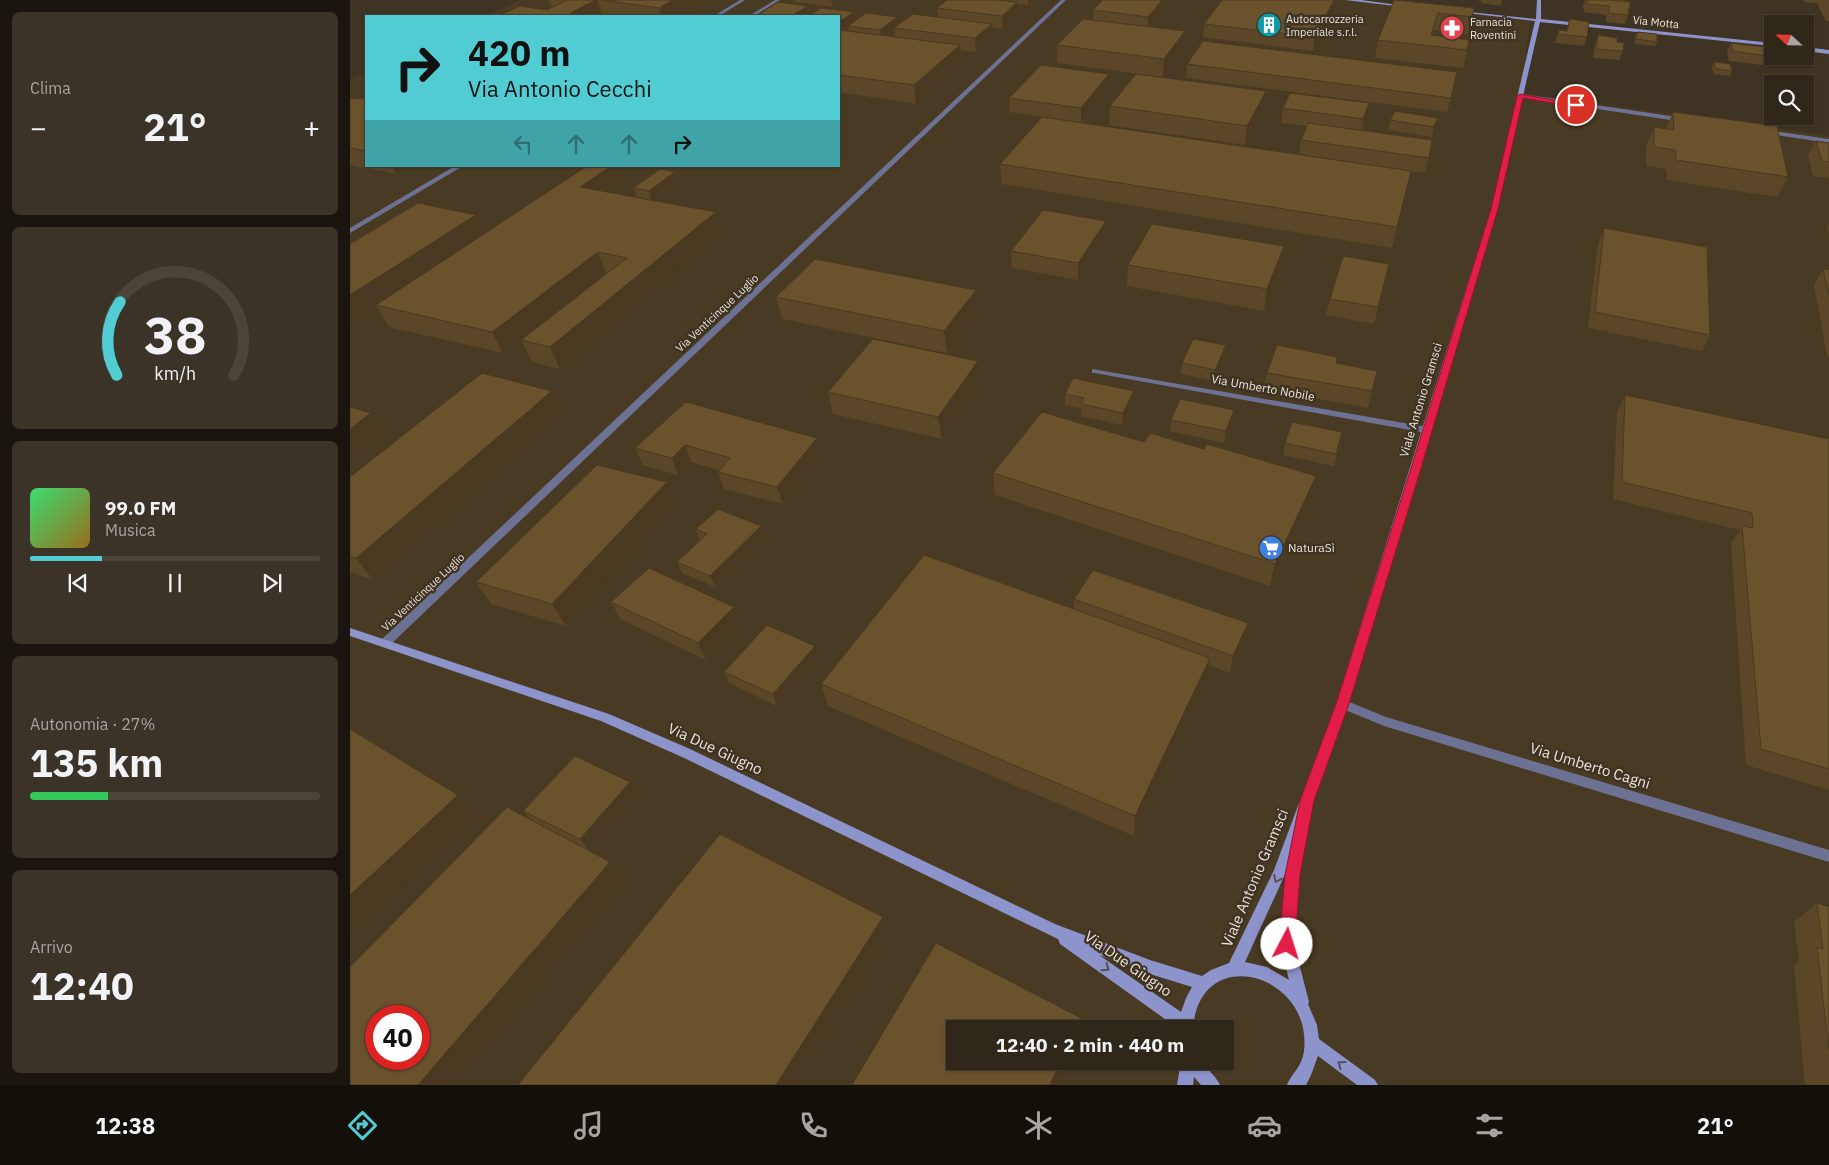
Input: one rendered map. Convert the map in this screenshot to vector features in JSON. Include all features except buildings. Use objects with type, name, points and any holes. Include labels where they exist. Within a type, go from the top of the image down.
[{"type":"street","points":[[718,15],[743,0]]},
{"type":"street","points":[[753,15],[778,0]]},
{"type":"street","name":"Via Venticinque Luglio","points":[[385,643],[1064,0]]},
{"type":"street","points":[[1347,0],[1414,7]]},
{"type":"street","name":"Viale Antonio Gramsci","points":[[1234,969],[1280,872],[1342,704],[1494,209],[1538,21],[1539,0]]},
{"type":"street","name":"Via Motta","points":[[1452,11],[1764,44]]},
{"type":"street","points":[[1814,50],[1829,52]]},
{"type":"street","points":[[1520,96],[1692,121]]},
{"type":"street","points":[[1760,131],[1829,141]]},
{"type":"street","points":[[350,231],[458,167]]},
{"type":"street","name":"Via Umberto Nobile","points":[[1095,371],[1427,430]]},
{"type":"street","name":"Via Due Giugno","points":[[350,632],[605,717],[686,753],[1052,930],[1150,967],[1204,984]]},
{"type":"street","name":"Via Umberto Cagni","points":[[1342,704],[1384,721],[1829,856]]},
{"type":"street","name":"Viale Antonio Gramsci","points":[[1307,801],[1293,875],[1287,944],[1310,1025],[1312,1043]]},
{"type":"street","name":"Via Due Giugno","points":[[1052,930],[1176,1020]]},
{"type":"street","points":[[1187,1020],[1188,1009],[1194,995],[1204,984],[1218,974],[1234,969],[1254,970],[1273,977],[1290,990],[1304,1008]]},
{"type":"street","points":[[1295,1085],[1309,1064],[1312,1043],[1370,1085]]},
{"type":"street","points":[[1185,1085],[1188,1070]]},
{"type":"street","points":[[1198,1070],[1212,1085]]},
{"type":"shaded area","points":[[520,0],[1346,0],[1530,21],[1521,93],[1829,136],[1829,1085],[350,1085],[350,79],[365,72],[365,167],[840,167],[840,15],[487,15]]},
{"type":"place","name":"Autocarrozzeria Imperiale s.r.l.","points":[[1269,25]]},
{"type":"place","name":"Farnacia Roventini","points":[[1452,28]]},
{"type":"place","name":"NaturaSì","points":[[1271,548]]},
{"type":"route","points":[[1287,944],[1293,875],[1307,801],[1342,704],[1417,465],[1494,209],[1520,96],[1576,105]]}]
